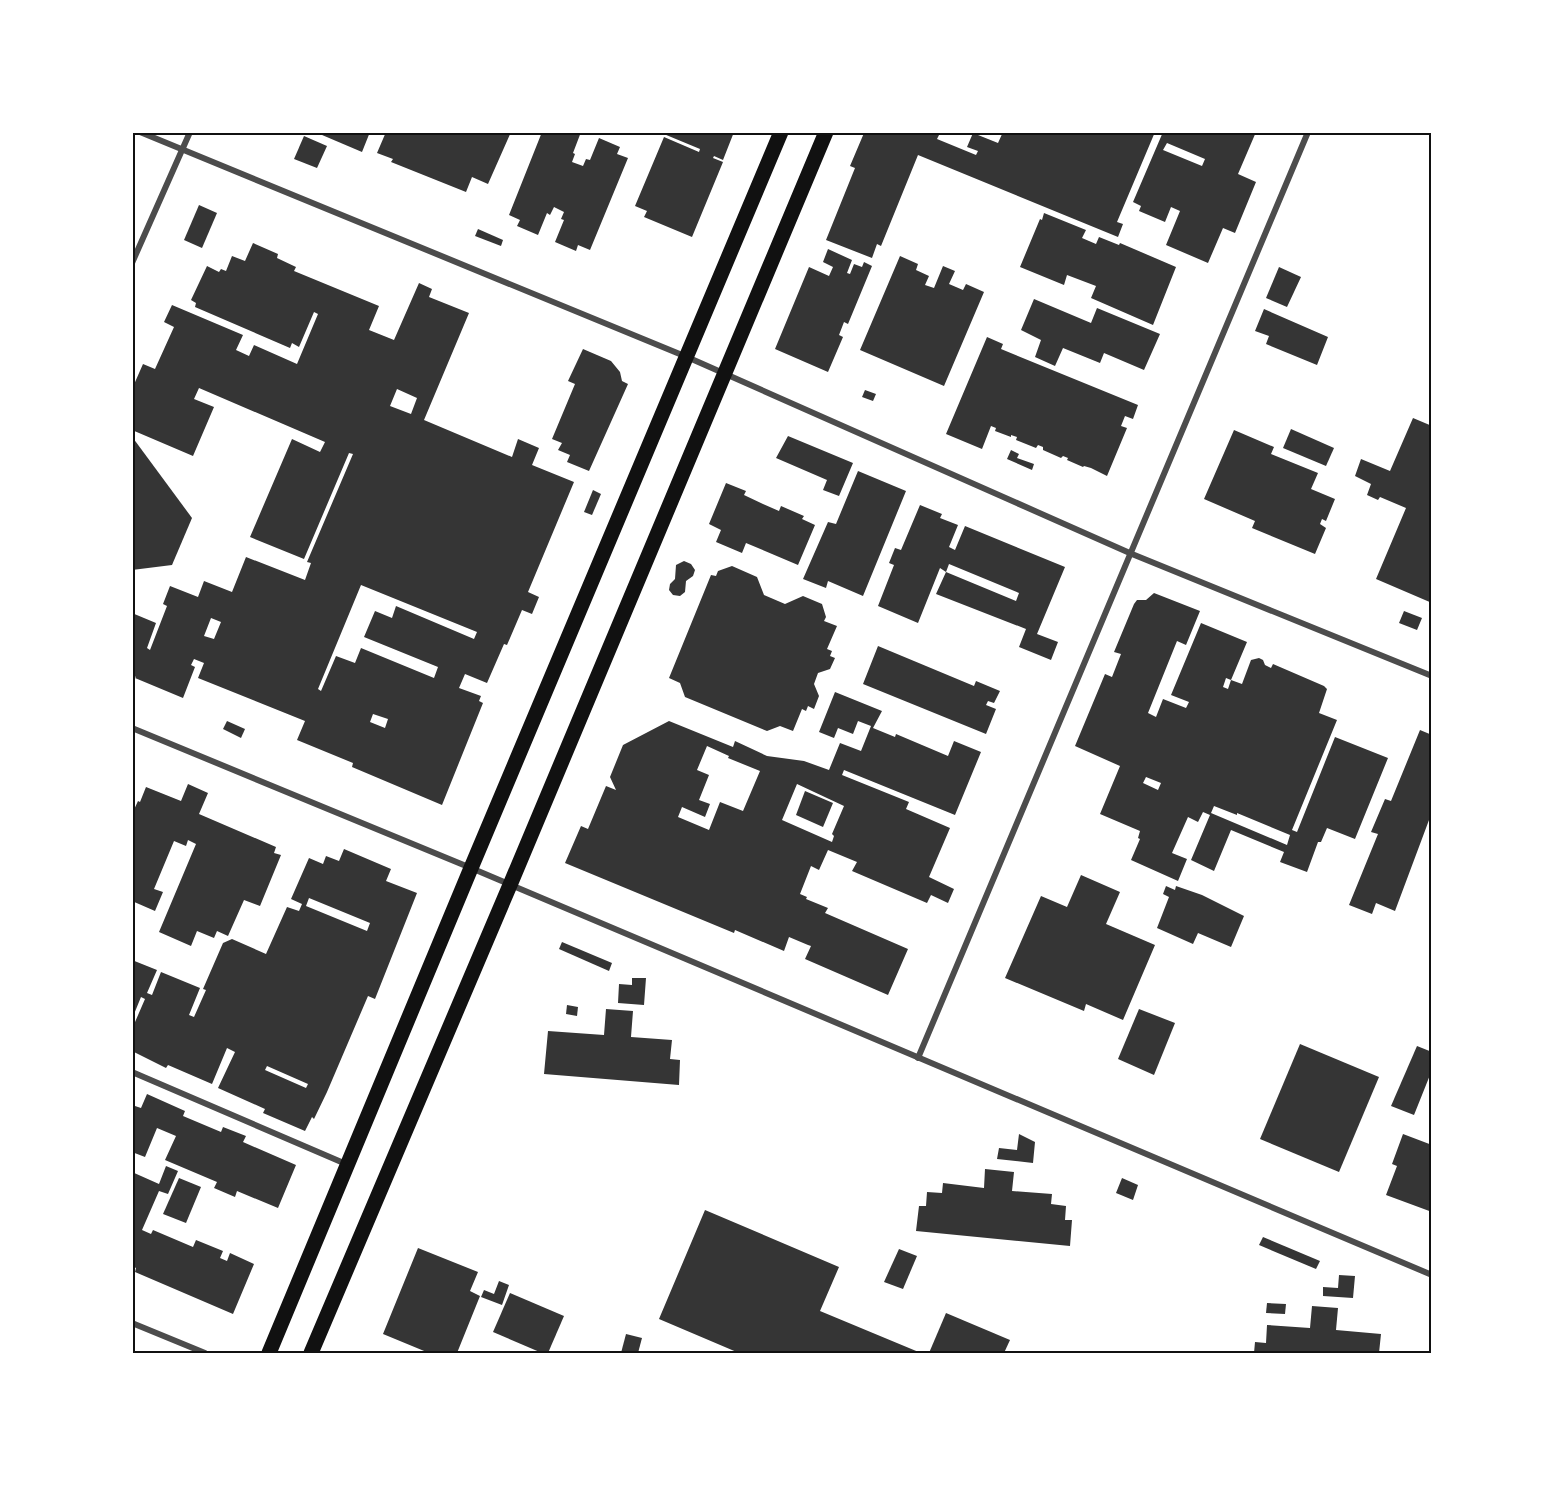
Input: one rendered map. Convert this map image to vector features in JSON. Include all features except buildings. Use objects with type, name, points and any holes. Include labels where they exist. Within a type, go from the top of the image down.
[{"type":"main road","points":[[269,1353],[781,132]]},
{"type":"main road","points":[[311,1353],[826,132]]},
{"type":"street","points":[[140,132],[726,373],[1132,554],[1432,676]]},
{"type":"street","points":[[132,263],[190,132]]},
{"type":"street","points":[[918,1058],[1308,132]]},
{"type":"street","points":[[132,728],[471,868],[1432,1275]]},
{"type":"street","points":[[132,1072],[347,1164]]},
{"type":"street","points":[[132,1323],[205,1353]]}]
